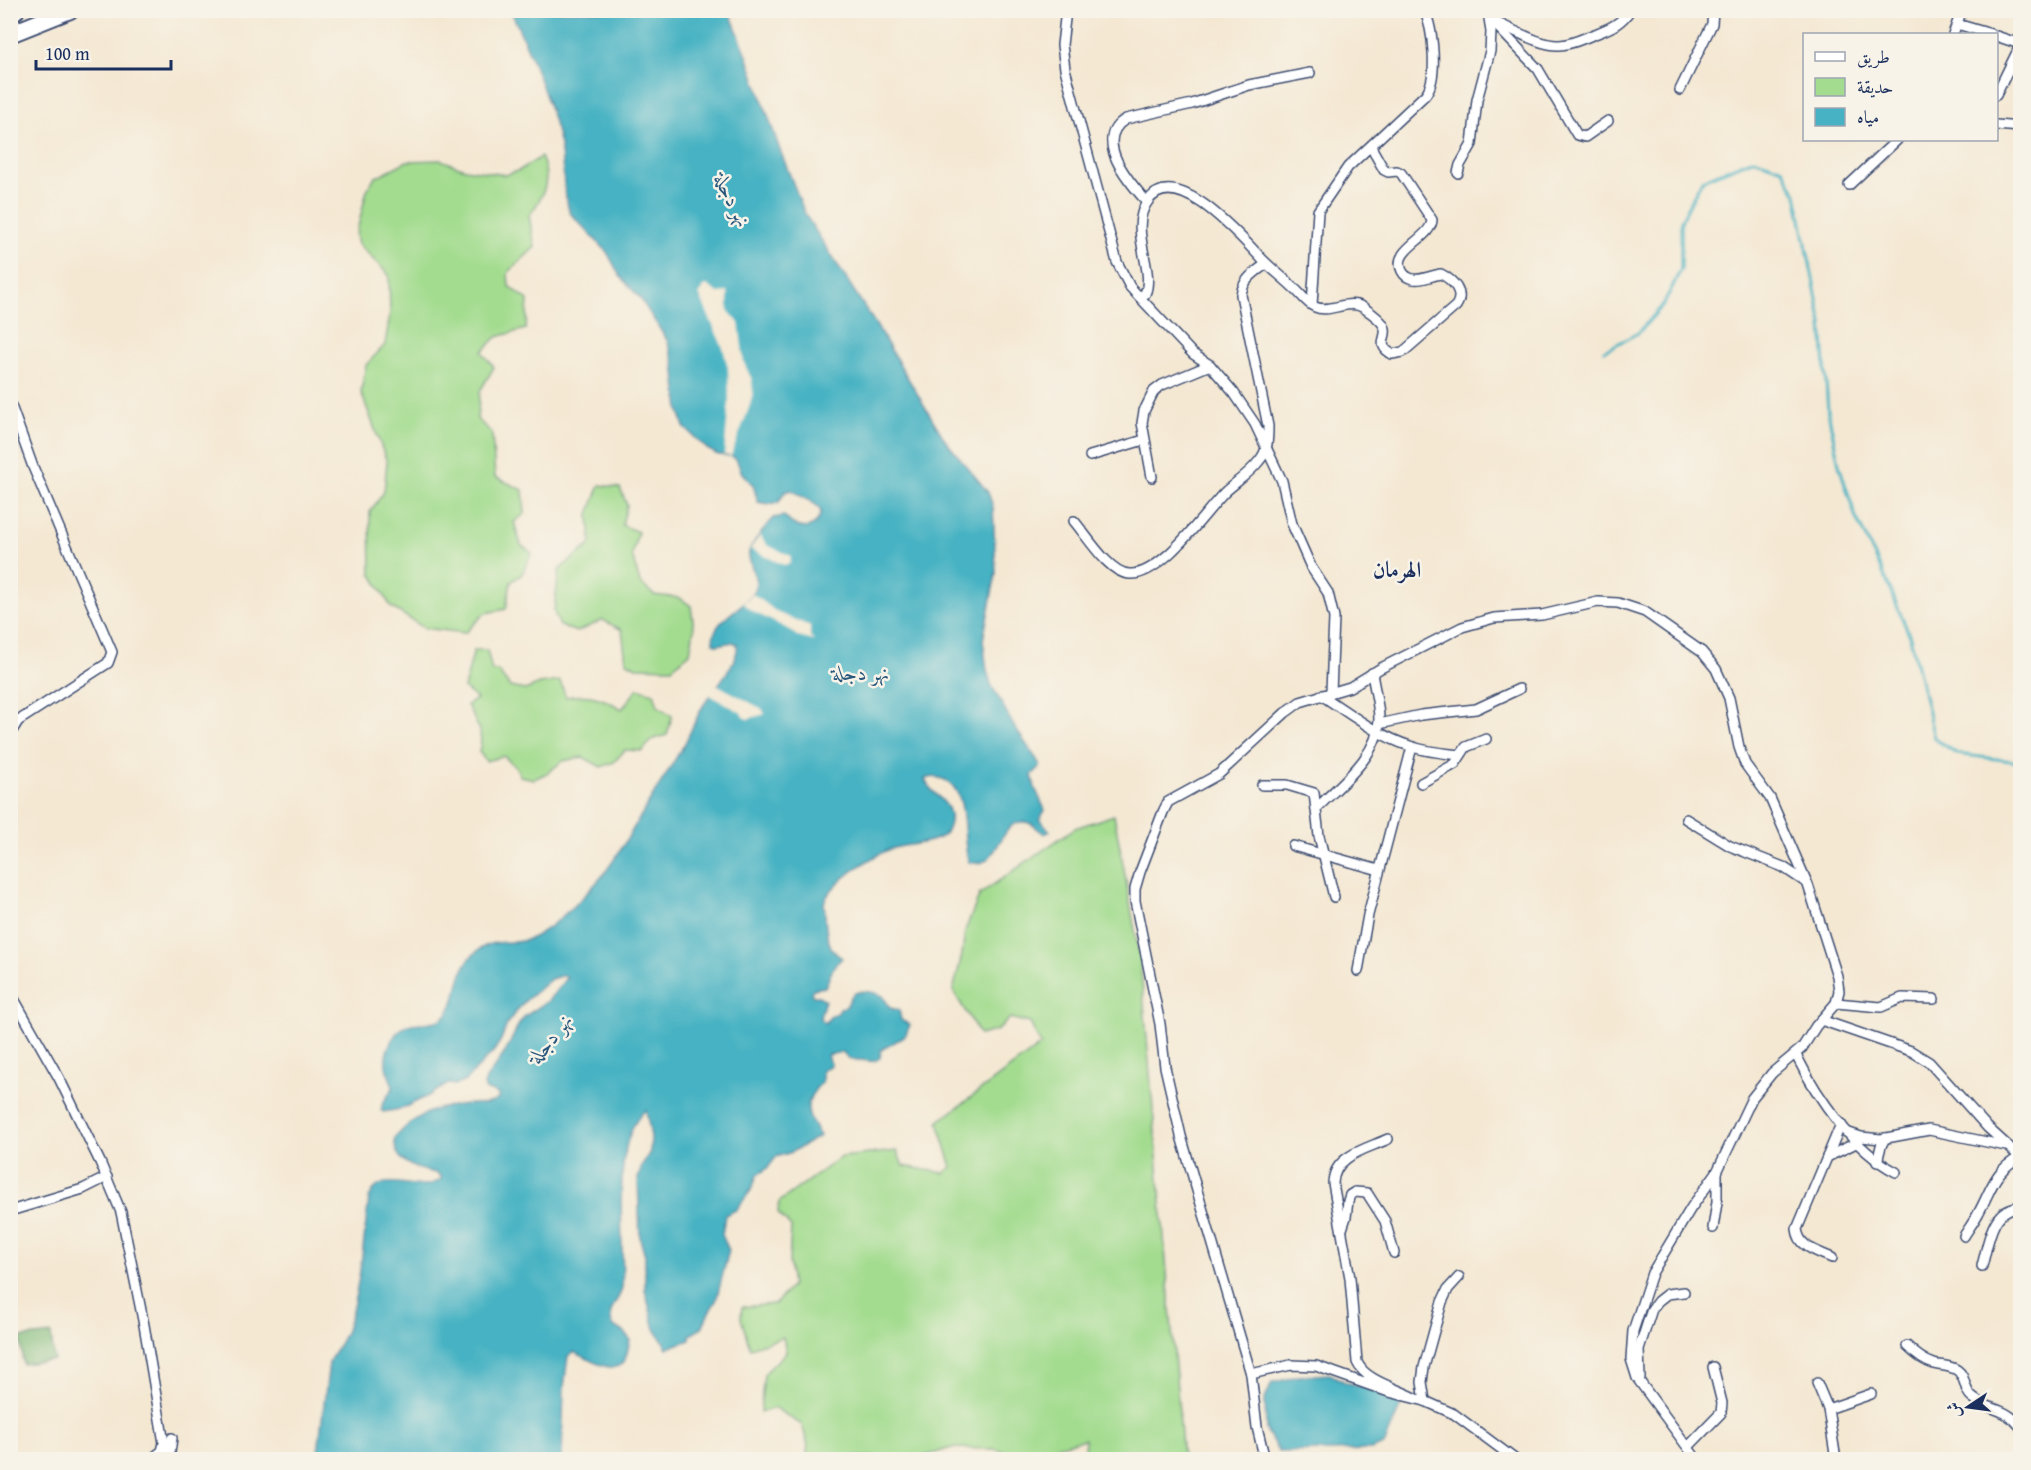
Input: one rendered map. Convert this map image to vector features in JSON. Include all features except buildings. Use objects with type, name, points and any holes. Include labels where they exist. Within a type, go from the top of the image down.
[{"type":"highway","points":[[10,13],[16,10]]},
{"type":"highway","points":[[10,34],[70,10]]},
{"type":"street","points":[[1066,10],[1062,45],[1065,69],[1114,255],[1123,275],[1139,296],[1193,354],[1210,365],[1245,408],[1282,481],[1292,524],[1311,567],[1328,593],[1334,618],[1326,693]]},
{"type":"street","points":[[1311,305],[1318,211],[1340,177],[1430,87],[1433,75],[1430,28],[1424,10]]},
{"type":"street","points":[[1467,10],[1490,16],[1546,43],[1559,45],[1612,28],[1622,21],[1630,10]]},
{"type":"street","points":[[1680,90],[1712,24],[1713,10]]},
{"type":"street","points":[[1953,33],[1962,10]]},
{"type":"street","points":[[1490,16],[1542,74],[1577,135],[1585,137],[1608,121]]},
{"type":"street","points":[[1458,173],[1474,136],[1477,100],[1491,43],[1490,16]]},
{"type":"street","points":[[1957,24],[1988,33]]},
{"type":"street","points":[[1998,37],[2020,45],[1998,91]]},
{"type":"street","points":[[1147,202],[1121,171],[1116,160],[1113,132],[1118,124],[1126,119],[1192,104],[1249,85],[1310,73]]},
{"type":"street","points":[[1998,125],[2020,127]]},
{"type":"street","points":[[1849,185],[1896,141]]},
{"type":"street","points":[[1139,296],[1145,294],[1147,290],[1140,223],[1147,202],[1154,194],[1178,191],[1191,195],[1228,224],[1266,264],[1311,305],[1323,309],[1348,304],[1363,308],[1384,326],[1386,330],[1383,345],[1388,352],[1396,354],[1403,352],[1459,302],[1460,293],[1445,276],[1437,274],[1416,280],[1403,274],[1400,264],[1403,255],[1430,228],[1432,220],[1401,173],[1384,170],[1371,147]]},
{"type":"street","points":[[1074,521],[1110,565],[1119,572],[1140,573],[1175,549],[1223,494],[1259,462],[1266,450],[1268,440],[1266,418],[1241,302],[1242,286],[1250,275],[1266,264]]},
{"type":"street","points":[[1152,477],[1142,423],[1144,411],[1154,391],[1162,385],[1210,365]]},
{"type":"street","points":[[10,403],[33,468],[112,652],[108,663],[18,721],[10,734]]},
{"type":"street","points":[[1090,456],[1144,440]]},
{"type":"street","points":[[1265,1460],[1257,1427],[1251,1374],[1181,1136],[1138,916],[1135,889],[1163,812],[1168,802],[1219,774],[1292,707],[1309,698],[1350,687],[1372,673],[1462,627],[1483,620],[1506,616],[1542,615],[1598,602],[1618,603],[1636,608],[1702,652],[1716,669],[1732,708],[1741,756],[1749,771],[1770,798],[1808,885],[1837,976],[1839,991],[1836,1003],[1796,1055],[1772,1073],[1758,1088],[1717,1172],[1685,1217],[1658,1262],[1646,1288],[1631,1340],[1633,1368],[1641,1386],[1697,1460]]},
{"type":"street","points":[[1317,808],[1362,761],[1374,742],[1378,728],[1372,673]]},
{"type":"street","points":[[1378,728],[1421,715],[1476,709],[1519,689]]},
{"type":"street","points":[[1326,693],[1378,728],[1412,747],[1460,755]]},
{"type":"street","points":[[1421,783],[1455,764],[1466,747],[1486,739]]},
{"type":"street","points":[[1359,970],[1368,915],[1412,747]]},
{"type":"street","points":[[1262,785],[1279,784],[1312,791],[1316,795],[1319,836],[1334,897]]},
{"type":"street","points":[[1686,819],[1738,851],[1789,870],[1808,885]]},
{"type":"street","points":[[1293,846],[1379,870]]},
{"type":"street","points":[[10,992],[59,1078],[121,1212],[144,1325],[166,1457]]},
{"type":"street","points":[[1836,1003],[1881,1007],[1902,998],[1934,999]]},
{"type":"street","points":[[1821,1020],[1911,1051],[1929,1062],[1988,1128],[2020,1157],[2008,1164],[1996,1177],[1979,1213],[1964,1236]]},
{"type":"street","points":[[1796,1055],[1809,1079],[1856,1143],[1877,1162],[1896,1172]]},
{"type":"street","points":[[1844,1128],[1862,1137],[1885,1138],[1929,1130],[2008,1146]]},
{"type":"street","points":[[1832,1258],[1804,1245],[1800,1241],[1797,1229],[1827,1157],[1844,1128]]},
{"type":"street","points":[[1877,1162],[1885,1138]]},
{"type":"street","points":[[1388,1139],[1348,1157],[1338,1165],[1333,1183],[1350,1278],[1357,1362],[1368,1376],[1415,1398]]},
{"type":"street","points":[[1827,1157],[1856,1143]]},
{"type":"street","points":[[1713,1228],[1718,1202],[1717,1172]]},
{"type":"street","points":[[10,1211],[83,1189],[106,1177]]},
{"type":"street","points":[[1341,1231],[1350,1195],[1355,1191],[1367,1193],[1388,1227],[1394,1253]]},
{"type":"street","points":[[1983,1266],[1997,1218],[2005,1211],[2020,1207]]},
{"type":"street","points":[[1425,1401],[1422,1382],[1424,1367],[1444,1296],[1459,1277]]},
{"type":"street","points":[[1641,1386],[1639,1349],[1652,1309],[1667,1294],[1684,1292]]},
{"type":"street","points":[[1907,1346],[1925,1360],[1957,1370],[1964,1378],[1967,1392],[1971,1397],[2009,1414],[2020,1426]]},
{"type":"street","points":[[1251,1374],[1290,1365],[1316,1366],[1389,1392],[1425,1401],[1454,1414],[1516,1460]]},
{"type":"street","points":[[1688,1447],[1721,1413],[1722,1403],[1713,1367]]},
{"type":"street","points":[[1817,1383],[1828,1409],[1836,1460]]},
{"type":"street","points":[[1828,1409],[1871,1394]]},
{"type":"street","points":[[166,1457],[172,1438]]},
{"type":"street","points":[[150,1460],[166,1457]]},
{"type":"green space","points":[[541,157],[546,181],[542,195],[529,216],[535,247],[508,273],[509,286],[528,300],[526,329],[497,337],[482,352],[494,367],[480,391],[477,419],[492,433],[495,477],[523,490],[525,514],[514,522],[521,545],[532,553],[522,574],[511,582],[506,609],[485,613],[465,633],[424,628],[391,607],[371,573],[370,512],[384,492],[387,462],[361,392],[366,365],[385,345],[390,314],[389,275],[358,244],[356,235],[367,190],[374,178],[407,161],[441,160],[465,169],[506,175],[520,170]]},
{"type":"green space","points":[[600,485],[620,488],[627,505],[622,525],[638,532],[632,555],[640,583],[654,595],[680,598],[691,606],[694,629],[690,653],[672,668],[636,667],[626,661],[622,630],[603,620],[577,632],[560,626],[554,612],[559,570],[591,544],[589,514]]},
{"type":"green space","points":[[474,650],[487,650],[492,671],[498,671],[510,687],[525,690],[540,684],[560,681],[566,697],[595,697],[622,709],[638,688],[654,693],[658,706],[672,716],[667,735],[651,740],[643,751],[625,750],[614,762],[601,767],[583,757],[563,761],[534,779],[520,776],[517,769],[504,756],[486,761],[479,752],[480,733],[467,705],[477,699],[464,688]]},
{"type":"green space","points":[[1114,815],[1140,958],[1183,1459],[1086,1459],[1085,1439],[1020,1455],[994,1449],[951,1448],[916,1459],[841,1456],[806,1459],[808,1445],[802,1425],[775,1408],[760,1413],[764,1374],[786,1352],[783,1337],[750,1348],[741,1318],[742,1307],[775,1304],[792,1286],[789,1262],[791,1227],[778,1213],[779,1202],[841,1157],[897,1151],[903,1166],[944,1173],[952,1167],[938,1122],[1041,1045],[1030,1023],[1010,1018],[998,1030],[980,1035],[953,991],[965,931],[980,894],[1075,828]]},
{"type":"green space","points":[[51,1334],[54,1360],[23,1364],[20,1338]]},
{"type":"water","name":"نهر دجلة","points":[[511,11],[729,11],[806,216],[876,325],[945,440],[988,492],[993,507],[996,573],[983,640],[987,671],[991,684],[1015,728],[1040,764],[1032,775],[1045,810],[1040,819],[1050,831],[1045,834],[1029,823],[1019,822],[1011,826],[988,859],[979,863],[969,862],[958,793],[943,779],[928,778],[925,779],[928,785],[950,812],[948,829],[945,834],[932,841],[894,848],[876,856],[855,869],[830,893],[824,903],[827,931],[832,949],[842,958],[834,966],[825,987],[813,989],[811,993],[825,1000],[820,1017],[822,1021],[825,1023],[832,1015],[838,1013],[840,1008],[846,1007],[850,998],[857,992],[866,991],[883,996],[890,1008],[899,1010],[901,1020],[910,1025],[905,1036],[881,1050],[880,1058],[874,1061],[850,1059],[843,1052],[827,1055],[831,1065],[822,1070],[822,1082],[811,1096],[808,1108],[811,1121],[820,1136],[792,1152],[776,1157],[768,1168],[757,1175],[752,1189],[736,1210],[725,1215],[722,1235],[729,1250],[716,1301],[702,1328],[690,1335],[690,1340],[667,1348],[655,1329],[645,1290],[645,1255],[640,1239],[638,1178],[642,1165],[650,1152],[651,1137],[646,1110],[634,1124],[627,1144],[621,1193],[622,1288],[611,1315],[613,1326],[625,1332],[630,1340],[624,1361],[618,1366],[598,1364],[574,1352],[568,1356],[564,1387],[562,1459],[317,1460],[329,1363],[344,1334],[355,1298],[369,1198],[375,1188],[382,1184],[391,1182],[421,1185],[431,1184],[441,1179],[441,1176],[436,1173],[421,1170],[402,1159],[397,1153],[395,1138],[411,1122],[428,1112],[448,1107],[488,1103],[498,1099],[498,1094],[485,1089],[486,1079],[506,1051],[525,1016],[548,1001],[567,977],[564,975],[551,979],[524,1002],[508,1022],[494,1051],[464,1082],[456,1085],[448,1084],[401,1109],[383,1112],[381,1110],[383,1103],[393,1088],[386,1060],[392,1040],[406,1026],[443,1018],[452,1004],[468,961],[481,948],[495,943],[529,939],[547,929],[584,896],[603,874],[623,846],[685,743],[703,706],[725,676],[734,659],[737,644],[733,642],[717,645],[713,642],[714,634],[717,627],[753,593],[756,583],[749,552],[753,544],[773,518],[784,516],[795,525],[806,528],[815,524],[821,511],[815,504],[791,490],[785,492],[778,503],[758,502],[753,485],[742,473],[736,459],[731,456],[718,455],[707,449],[684,427],[679,410],[674,362],[667,340],[640,298],[620,276],[607,252],[570,213],[556,128],[538,76]]},
{"type":"water","points":[[1330,1374],[1345,1382],[1391,1395],[1401,1405],[1384,1445],[1371,1450],[1279,1452],[1266,1430],[1265,1399],[1272,1383],[1298,1376]]},
{"type":"pier","points":[[707,285],[718,293],[728,292],[728,310],[739,323],[744,363],[752,380],[753,392],[750,405],[731,456],[724,455],[729,401],[728,368],[723,348],[699,294]]},
{"type":"pier","points":[[760,535],[767,545],[791,556],[790,563],[784,565],[750,549]]},
{"type":"pier","points":[[753,594],[778,613],[810,626],[810,636],[814,641],[798,637],[790,630],[752,611],[743,603]]},
{"type":"pier","points":[[716,684],[762,709],[765,714],[745,718],[740,712],[708,694]]},
{"type":"waterway","points":[[1604,351],[1638,333],[1664,304],[1681,269],[1681,221],[1702,180],[1754,159],[1783,169],[1796,194],[1822,324],[1828,411],[1839,465],[1856,518],[1885,577],[1910,637],[1934,738],[1957,754],[2020,762]]},
{"type":"district","name":"الهرمان","points":[[1397,569]]}]
